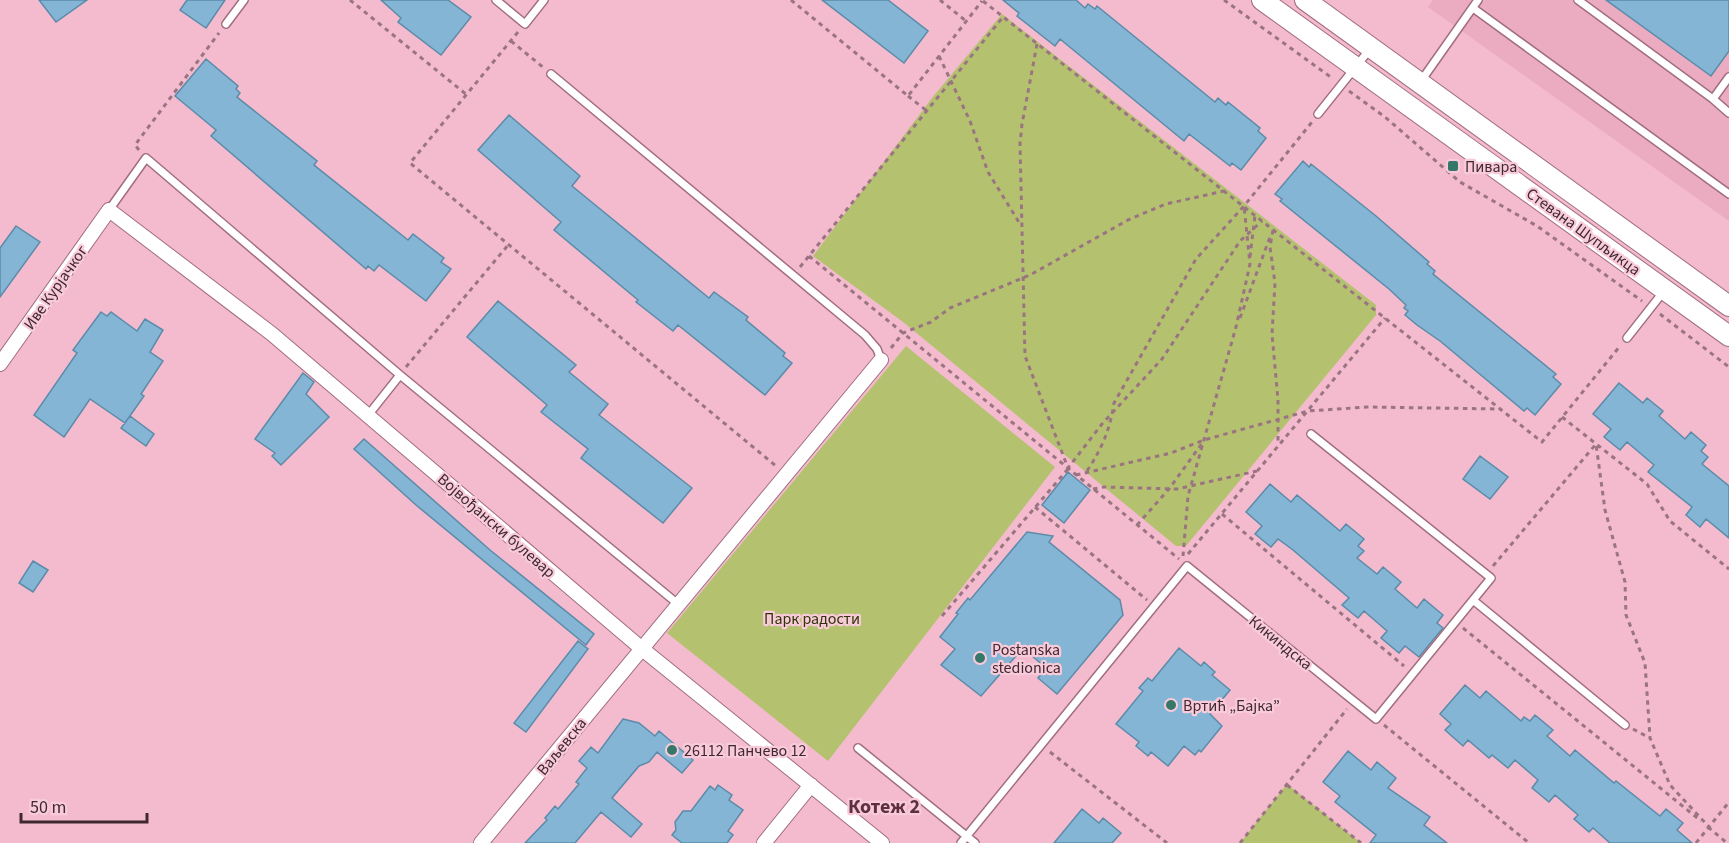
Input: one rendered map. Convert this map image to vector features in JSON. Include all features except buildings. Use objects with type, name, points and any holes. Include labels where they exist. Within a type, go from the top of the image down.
[{"type":"main road","name":"Стевана Шупљикца","points":[[1262,0],[1729,336]]},
{"type":"main road","name":"Стевана Шупљикца","points":[[1305,0],[1729,306]]},
{"type":"street","name":"Иве Курјачког","points":[[1,361],[109,210]]},
{"type":"street","name":"Војвођански булевар","points":[[109,210],[273,334],[641,648],[882,843]]},
{"type":"street","name":"Ваљевска","points":[[481,843],[881,360]]},
{"type":"street","points":[[764,843],[811,785]]},
{"type":"lane","points":[[226,24],[244,0]]},
{"type":"lane","points":[[496,0],[525,24],[544,0]]},
{"type":"lane","points":[[1420,83],[1478,0]]},
{"type":"lane","points":[[1578,0],[1729,113]]},
{"type":"lane","points":[[1473,8],[1729,194]]},
{"type":"lane","points":[[1318,114],[1371,47]]},
{"type":"lane","points":[[551,74],[865,335],[881,360]]},
{"type":"lane","points":[[1713,99],[1729,76]]},
{"type":"lane","points":[[109,210],[146,158],[400,375],[678,604]]},
{"type":"lane","points":[[1627,338],[1665,289]]},
{"type":"lane","points":[[369,414],[400,375]]},
{"type":"lane","points":[[1311,434],[1491,578],[1376,719]]},
{"type":"lane","points":[[961,843],[1154,606],[1184,564]]},
{"type":"lane","name":"Кикиндска","points":[[1184,564],[1376,719]]},
{"type":"lane","points":[[1473,600],[1625,725]]},
{"type":"lane","points":[[858,748],[975,843]]},
{"type":"path","points":[[350,0],[466,95]]},
{"type":"path","points":[[791,0],[927,111]]},
{"type":"path","points":[[940,0],[966,21]]},
{"type":"path","points":[[908,96],[983,0],[1542,442],[1627,338]]},
{"type":"path","points":[[1224,0],[1385,117],[1460,182],[1511,210],[1576,251],[1729,367]]},
{"type":"path","points":[[793,275],[1003,17]]},
{"type":"path","points":[[146,158],[135,145],[226,24]]},
{"type":"path","points":[[525,24],[411,163],[786,474]]},
{"type":"path","points":[[511,41],[551,74]]},
{"type":"path","points":[[1037,44],[1022,124],[1020,224],[1025,356],[1068,468]]},
{"type":"path","points":[[939,56],[970,121],[988,172],[1020,224]]},
{"type":"path","points":[[1087,471],[1104,444],[1114,403],[1196,259],[1244,206],[1318,114]]},
{"type":"path","points":[[881,360],[903,333],[931,322],[950,308],[1023,278],[1128,220],[1166,204],[1224,191]]},
{"type":"path","points":[[1244,206],[1250,264]]},
{"type":"path","points":[[1184,564],[1191,485],[1236,327],[1250,264],[1255,215]]},
{"type":"path","points":[[942,615],[1113,412],[1162,359],[1240,241],[1262,221]]},
{"type":"path","points":[[1236,327],[1273,230]]},
{"type":"path","points":[[1273,230],[1270,247],[1275,283],[1272,334],[1278,447]]},
{"type":"path","points":[[400,375],[509,244]]},
{"type":"path","points":[[809,256],[1184,564]]},
{"type":"path","points":[[1184,564],[1222,513],[1385,318]]},
{"type":"path","points":[[1076,475],[1171,453],[1204,440],[1308,411],[1367,407],[1500,409]]},
{"type":"path","points":[[1562,417],[1647,484],[1670,521],[1729,569]]},
{"type":"path","points":[[1137,525],[1169,489],[1204,440]]},
{"type":"path","points":[[1486,574],[1596,444]]},
{"type":"path","points":[[1596,444],[1605,510],[1625,582],[1626,615],[1645,663],[1650,738],[1670,785],[1710,828]]},
{"type":"path","points":[[1093,489],[1104,487],[1169,489],[1258,470]]},
{"type":"path","points":[[1035,507],[1154,606]]},
{"type":"path","points":[[1222,513],[1413,673]]},
{"type":"path","points":[[1455,622],[1727,843]]},
{"type":"path","points":[[1240,843],[1354,700]]},
{"type":"path","points":[[1376,719],[1529,843]]},
{"type":"path","points":[[1625,725],[1650,738]]},
{"type":"path","points":[[1041,745],[1167,843]]},
{"type":"path","points":[[1287,784],[1361,843]]},
{"type":"path","points":[[1696,843],[1729,802]]},
{"type":"shaded area","points":[[1433,0],[1729,0],[1729,221],[1428,7]]},
{"type":"green space","points":[[1002,14],[1376,305],[1376,315],[1186,546],[1176,546],[903,322],[813,256],[932,98]]},
{"type":"green space","name":"Парк радости","points":[[906,346],[1055,467],[828,761],[667,633]]},
{"type":"green space","points":[[1287,784],[1361,843],[1240,843]]},
{"type":"place","name":"Пивара","points":[[1453,166]]},
{"type":"place","name":"Postanska stedionica","points":[[980,658]]},
{"type":"place","name":"Вртић „Бајка”","points":[[1171,705]]},
{"type":"place","name":"26112 Панчево 12","points":[[672,750]]},
{"type":"district","name":"Котеж 2","points":[[884,806]]}]
